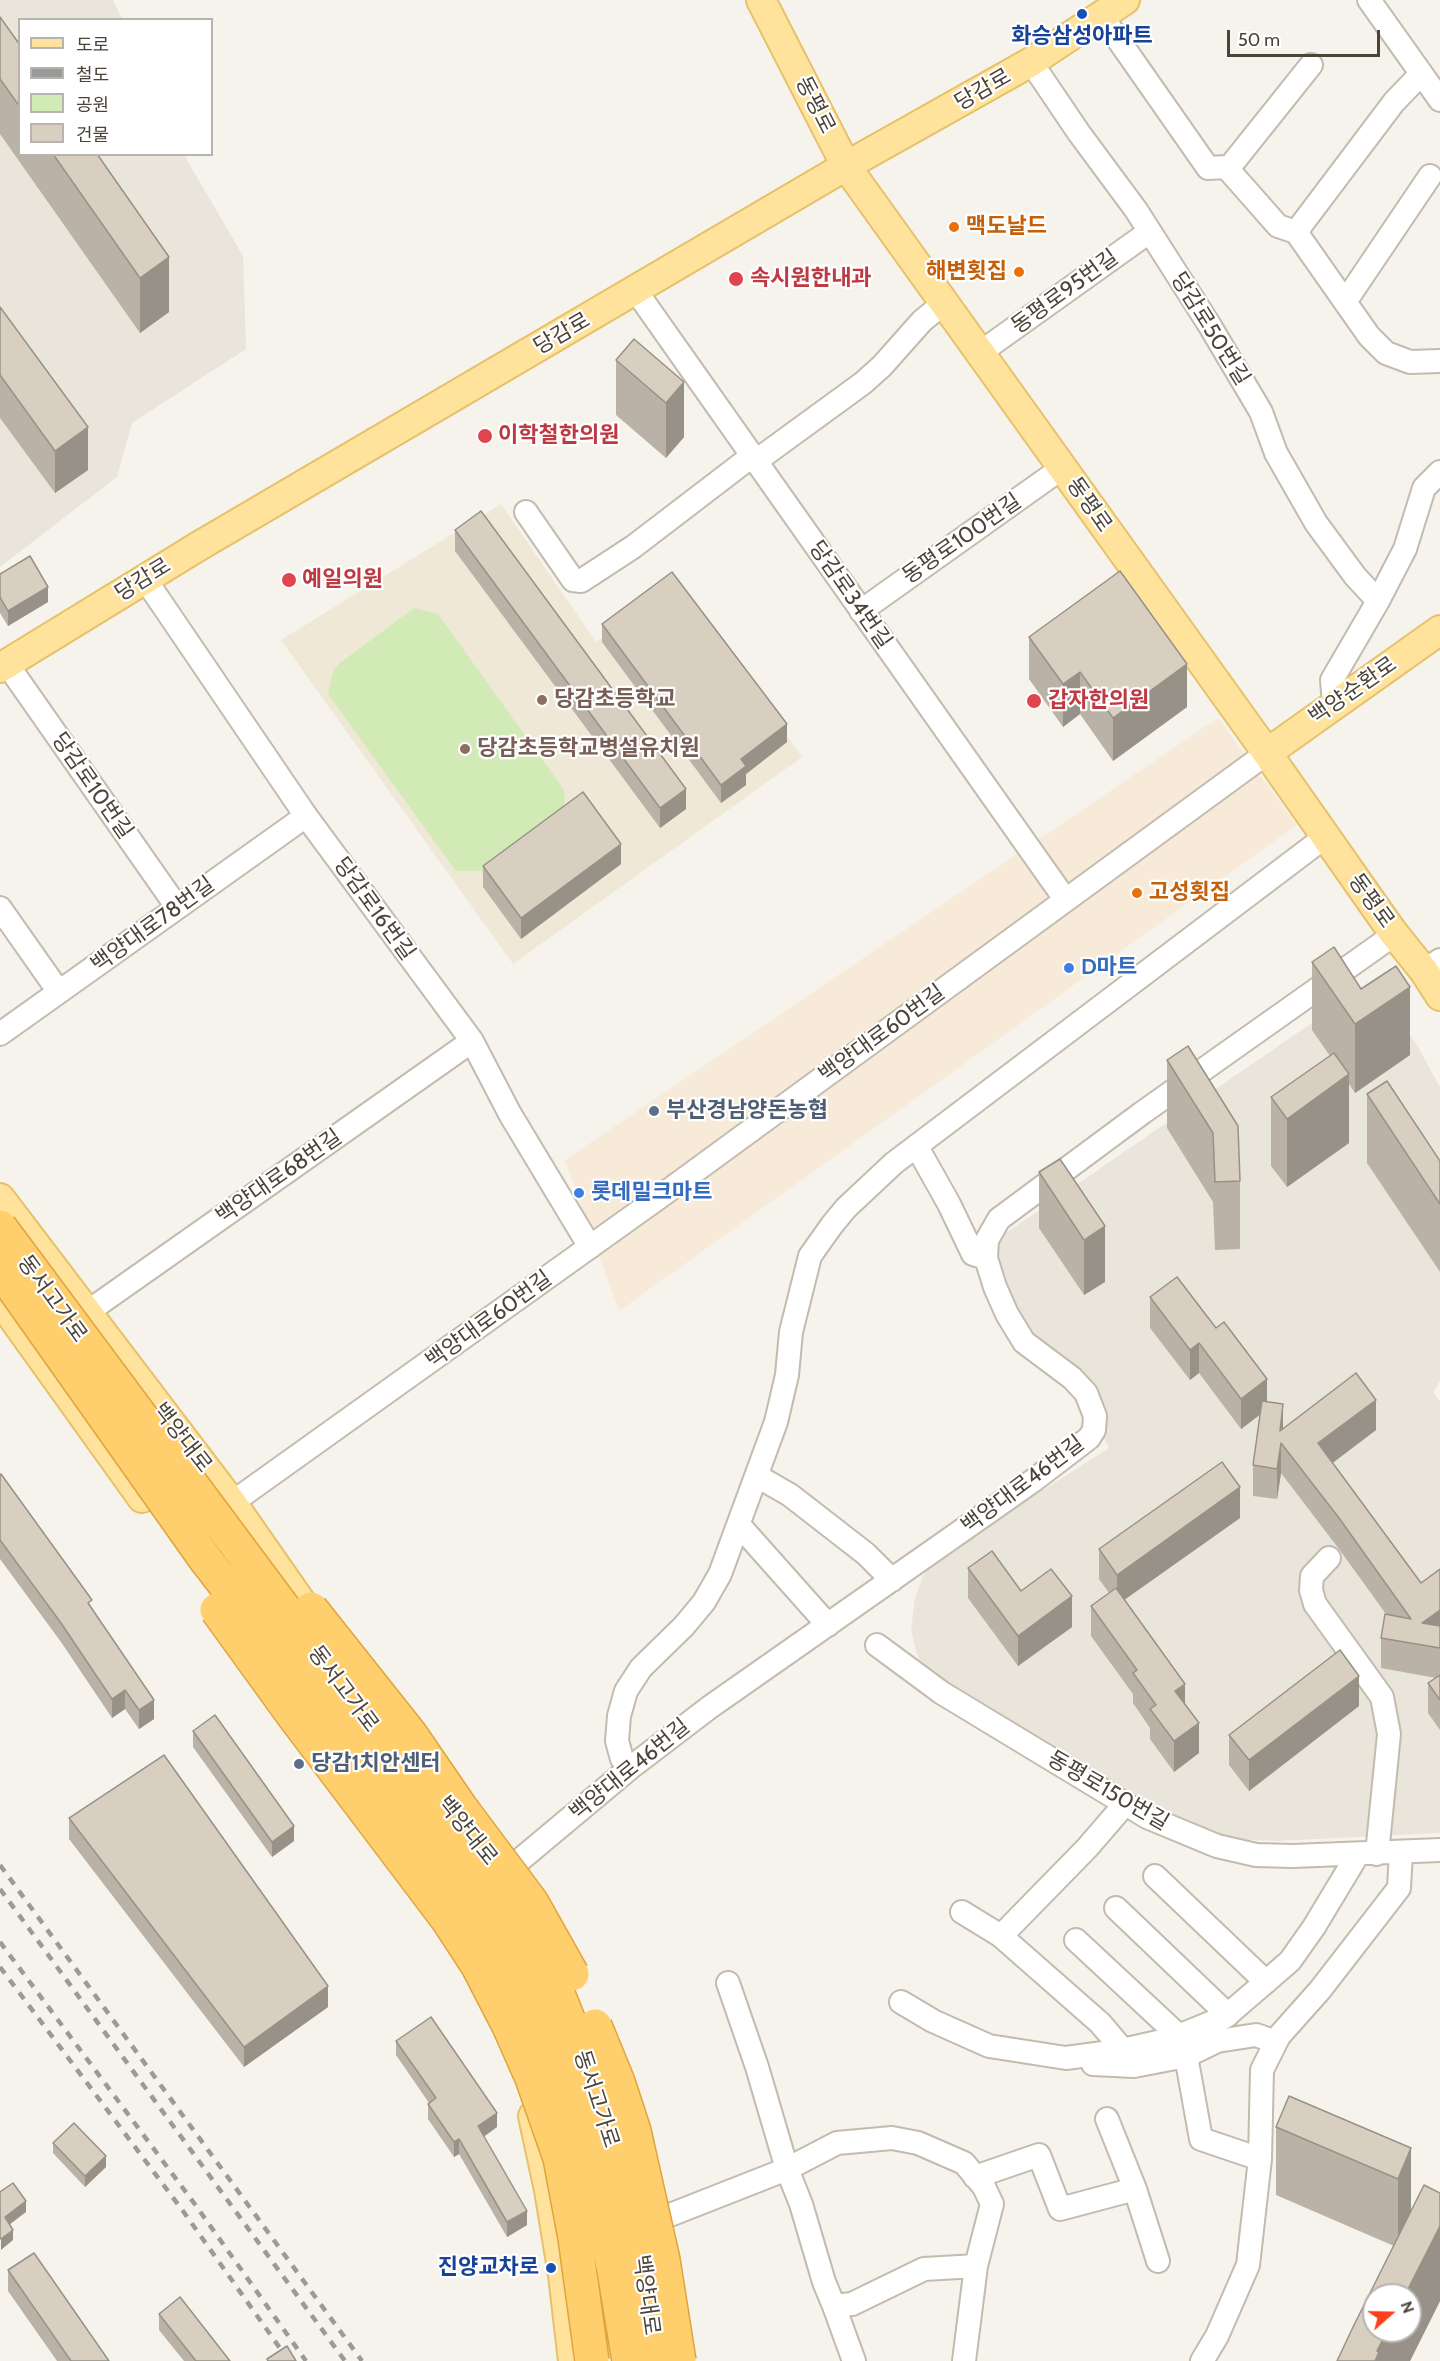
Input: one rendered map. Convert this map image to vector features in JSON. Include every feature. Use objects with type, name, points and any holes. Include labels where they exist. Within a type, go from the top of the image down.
[{"type":"highway","name":"동서고가로","points":[[0,1227],[55,1304],[466,1853],[509,1913],[556,1989],[610,2132],[641,2261],[654,2361]]},
{"type":"highway","name":"동서고가로","points":[[0,1269],[188,1535],[451,1876],[490,1934],[532,2004],[561,2069],[586,2138],[614,2270],[629,2361]]},
{"type":"highway","points":[[55,1304],[78,1321],[254,1536],[411,1735],[461,1808],[532,1903],[573,1977],[618,2082],[634,2131],[663,2260],[680,2361]]},
{"type":"highway","points":[[188,1535],[205,1593],[293,1715],[448,1920],[478,1966],[509,2026],[532,2078],[560,2158],[575,2238],[592,2361]]},
{"type":"main road","name":"동평로","points":[[761,0],[846,166],[1395,934],[1432,966],[1440,996]]},
{"type":"main road","name":"당감로","points":[[4,666],[145,579],[846,166],[1031,62],[1125,0]]},
{"type":"main road","name":"백양순환로","points":[[1267,753],[1440,630]]},
{"type":"main road","name":"백양대로","points":[[0,1198],[232,1503],[443,1803],[502,1875],[548,1949],[564,1983],[591,2054],[637,2228],[654,2361]]},
{"type":"main road","name":"백양대로","points":[[0,1300],[152,1512],[236,1616],[357,1774],[461,1901],[503,1967],[564,2104],[583,2172],[602,2266],[614,2361]]},
{"type":"main road","points":[[236,1616],[240,1590],[247,1578],[265,1571],[286,1582]]},
{"type":"main road","name":"백양대로","points":[[357,1774],[497,2014],[527,2092],[549,2190],[573,2361]]},
{"type":"street","points":[[1369,0],[1440,100]]},
{"type":"street","points":[[1101,15],[1208,168],[1226,167],[1278,226],[1296,232],[1369,336],[1386,353],[1410,362],[1440,362]]},
{"type":"street","name":"당감로50번길","points":[[1031,62],[1149,232],[1210,326],[1261,412],[1276,453],[1316,523],[1355,576],[1378,602]]},
{"type":"street","points":[[1228,169],[1311,65]]},
{"type":"street","points":[[1296,232],[1394,102],[1421,74]]},
{"type":"street","points":[[1345,302],[1430,176]]},
{"type":"street","name":"동평로95번길","points":[[981,352],[1149,232]]},
{"type":"street","name":"당감로34번길","points":[[636,291],[1065,899]]},
{"type":"street","points":[[526,512],[573,580],[581,580],[633,546],[863,383],[882,366],[922,321],[945,302]]},
{"type":"street","name":"동평로100번길","points":[[861,611],[1062,468]]},
{"type":"street","points":[[1334,704],[1332,680],[1378,602],[1405,549],[1424,488],[1440,472]]},
{"type":"street","name":"당감로16번길","points":[[145,579],[306,816],[472,1041],[510,1114],[590,1247]]},
{"type":"street","name":"당감로10번길","points":[[4,666],[177,907]]},
{"type":"street","name":"백양대로60번길","points":[[152,1512],[197,1524],[232,1503],[590,1247],[1267,753]]},
{"type":"street","name":"백양대로78번길","points":[[0,1034],[306,816]]},
{"type":"street","points":[[630,1768],[622,1759],[617,1741],[619,1716],[626,1691],[642,1668],[684,1626],[704,1602],[720,1574],[776,1422],[787,1375],[791,1332],[810,1256],[846,1208],[894,1163],[1325,837]]},
{"type":"street","points":[[0,908],[59,992]]},
{"type":"street","points":[[917,1147],[949,1204],[973,1254],[986,1258],[987,1240],[999,1220],[1142,1113],[1395,934]]},
{"type":"street","name":"백양대로68번길","points":[[86,1313],[472,1041]]},
{"type":"street","name":"백양대로46번길","points":[[502,1875],[630,1768],[710,1707],[1034,1480],[1089,1438],[1094,1430],[1095,1416],[1086,1393],[1072,1378],[1024,1342],[1007,1314],[986,1258]]},
{"type":"street","points":[[757,1476],[799,1502],[866,1554],[892,1580]]},
{"type":"street","points":[[739,1525],[828,1625]]},
{"type":"street","points":[[1052,2056],[1098,2065],[1134,2067],[1182,2046],[1228,2015],[1290,1961],[1368,1854],[1389,1734],[1382,1697],[1315,1604],[1311,1590],[1312,1576],[1329,1558]]},
{"type":"street","name":"동평로150번길","points":[[876,1645],[942,1693],[1125,1804],[1147,1817],[1200,1839],[1256,1856],[1440,1850]]},
{"type":"street","points":[[1001,1936],[1087,1848],[1125,1804]]},
{"type":"street","points":[[1202,2361],[1217,2336],[1248,2265],[1260,2159],[1262,2070],[1276,2042],[1399,1888],[1401,1852]]},
{"type":"street","points":[[1155,1876],[1266,1982]]},
{"type":"street","points":[[1116,1908],[1228,2015]]},
{"type":"street","points":[[962,1912],[1001,1936],[1100,2023],[1123,2050]]},
{"type":"street","points":[[1076,1940],[1182,2046],[1201,2139],[1260,2159]]},
{"type":"street","points":[[728,1983],[757,2067],[787,2169],[801,2204],[824,2282],[854,2361]]},
{"type":"street","points":[[901,2002],[933,2021],[989,2046],[1066,2058],[1123,2050],[1182,2046],[1256,2035],[1276,2042]]},
{"type":"street","points":[[1107,2119],[1135,2189],[1158,2261]]},
{"type":"street","points":[[637,2228],[787,2169],[837,2143],[892,2138],[918,2143],[964,2163],[984,2187],[992,2204],[976,2266],[964,2361]]},
{"type":"street","points":[[975,2177],[1040,2155],[1060,2209],[1135,2189]]},
{"type":"street","points":[[834,2306],[852,2304],[924,2269],[976,2266]]},
{"type":"shaded area","points":[[0,0],[113,0],[122,18],[18,18],[18,156],[185,156],[243,256],[246,349],[132,423],[117,477],[0,567]]},
{"type":"shaded area","name":"당감초등학교","points":[[501,504],[596,642],[676,582],[802,757],[513,964],[281,640]]},
{"type":"shaded area","points":[[1218,718],[1297,825],[619,1311],[565,1160]]},
{"type":"shaded area","points":[[1373,981],[1417,1045],[1440,1087],[1440,1381],[1433,1392],[1440,1402],[1440,1833],[1277,1841],[1228,1839],[1175,1823],[1058,1753],[924,1667],[917,1655],[911,1630],[915,1598],[923,1576],[935,1559],[1109,1448],[1086,1402],[1009,1307],[993,1242]]},
{"type":"green space","points":[[414,608],[438,614],[564,790],[565,812],[484,871],[456,871],[328,694],[333,671],[340,663]]},
{"type":"building","points":[[0,17],[18,42],[18,104],[0,79]]},
{"type":"building","points":[[54,156],[98,156],[169,257],[140,278]]},
{"type":"building","points":[[0,307],[88,427],[55,451],[0,375]]},
{"type":"building","points":[[634,339],[684,382],[666,403],[616,360]]},
{"type":"building","points":[[481,511],[686,789],[660,808],[455,530]]},
{"type":"building","points":[[30,556],[48,587],[8,611],[0,597],[0,574]]},
{"type":"building","points":[[1120,571],[1187,664],[1113,718],[1080,672],[1063,684],[1029,637]]},
{"type":"building","points":[[672,572],[787,724],[741,759],[746,766],[721,785],[602,624]]},
{"type":"building","points":[[583,792],[621,844],[521,918],[483,866]]},
{"type":"building","points":[[1334,947],[1361,989],[1396,966],[1410,987],[1355,1024],[1312,962]]},
{"type":"building","points":[[1188,1046],[1238,1126],[1240,1181],[1215,1182],[1213,1133],[1167,1060]]},
{"type":"building","points":[[1334,1053],[1349,1074],[1287,1119],[1271,1097]]},
{"type":"building","points":[[1387,1081],[1440,1161],[1440,1204],[1367,1094]]},
{"type":"building","points":[[1060,1159],[1105,1226],[1084,1240],[1039,1172]]},
{"type":"building","points":[[1177,1277],[1216,1328],[1224,1322],[1267,1379],[1241,1399],[1199,1343],[1190,1350],[1150,1297]]},
{"type":"building","points":[[1356,1373],[1376,1400],[1318,1443],[1421,1583],[1440,1569],[1440,1610],[1422,1623],[1440,1626],[1440,1648],[1381,1638],[1385,1614],[1411,1619],[1339,1518],[1281,1443],[1277,1469],[1253,1465],[1262,1401],[1283,1404],[1280,1431]]},
{"type":"building","points":[[1222,1462],[1240,1487],[1117,1575],[1099,1549]]},
{"type":"building","points":[[1,1474],[92,1600],[88,1603],[154,1700],[139,1710],[125,1690],[112,1699],[61,1623],[0,1540]]},
{"type":"building","points":[[992,1551],[1021,1591],[1051,1569],[1072,1596],[1018,1636],[968,1568]]},
{"type":"building","points":[[1116,1588],[1185,1684],[1175,1691],[1199,1723],[1174,1741],[1150,1709],[1156,1705],[1133,1673],[1137,1670],[1091,1606]]},
{"type":"building","points":[[1340,1650],[1359,1676],[1249,1760],[1229,1735]]},
{"type":"building","points":[[1440,1675],[1440,1700],[1428,1683]]},
{"type":"building","points":[[215,1715],[294,1826],[272,1842],[193,1731]]},
{"type":"building","points":[[164,1755],[328,1986],[244,2047],[69,1818]]},
{"type":"building","points":[[431,2017],[497,2113],[478,2126],[527,2211],[507,2222],[459,2139],[454,2142],[428,2104],[436,2098],[396,2041]]},
{"type":"building","points":[[1289,2096],[1411,2148],[1398,2179],[1276,2127]]},
{"type":"building","points":[[74,2123],[106,2156],[85,2176],[53,2143]]},
{"type":"building","points":[[13,2183],[26,2201],[5,2217],[13,2230],[1,2239],[0,2192]]},
{"type":"building","points":[[1424,2185],[1440,2193],[1440,2226],[1411,2283],[1375,2283]]},
{"type":"building","points":[[34,2253],[109,2361],[71,2361],[8,2270]]},
{"type":"building","points":[[180,2297],[230,2361],[196,2361],[159,2314]]},
{"type":"building","points":[[1362,2309],[1362,2343],[1381,2343],[1375,2361],[1337,2361]]},
{"type":"building","points":[[287,2346],[296,2361],[268,2361],[267,2359]]},
{"type":"railway","points":[[0,1865],[362,2361]]},
{"type":"railway","points":[[0,1889],[345,2361]]},
{"type":"railway","points":[[0,1942],[194,2203],[306,2361]]},
{"type":"railway","points":[[0,1967],[183,2211],[289,2361]]},
{"type":"place","name":"화승삼성아파트","points":[[1082,14]]},
{"type":"place","name":"맥도날드","points":[[954,227]]},
{"type":"place","name":"해변횟집","points":[[1019,272]]},
{"type":"place","name":"속시원한내과","points":[[736,279]]},
{"type":"place","name":"이학철한의원","points":[[485,436]]},
{"type":"place","name":"예일의원","points":[[289,580]]},
{"type":"place","name":"당감초등학교","points":[[542,700]]},
{"type":"place","name":"갑자한의원","points":[[1034,701]]},
{"type":"place","name":"당감초등학교병설유치원","points":[[465,749]]},
{"type":"place","name":"고성횟집","points":[[1137,893]]},
{"type":"place","name":"D마트","points":[[1069,968]]},
{"type":"place","name":"부산경남양돈농협","points":[[654,1111]]},
{"type":"place","name":"롯데밀크마트","points":[[579,1193]]},
{"type":"place","name":"당감1치안센터","points":[[299,1764]]},
{"type":"place","name":"진양교차로","points":[[551,2268]]}]
